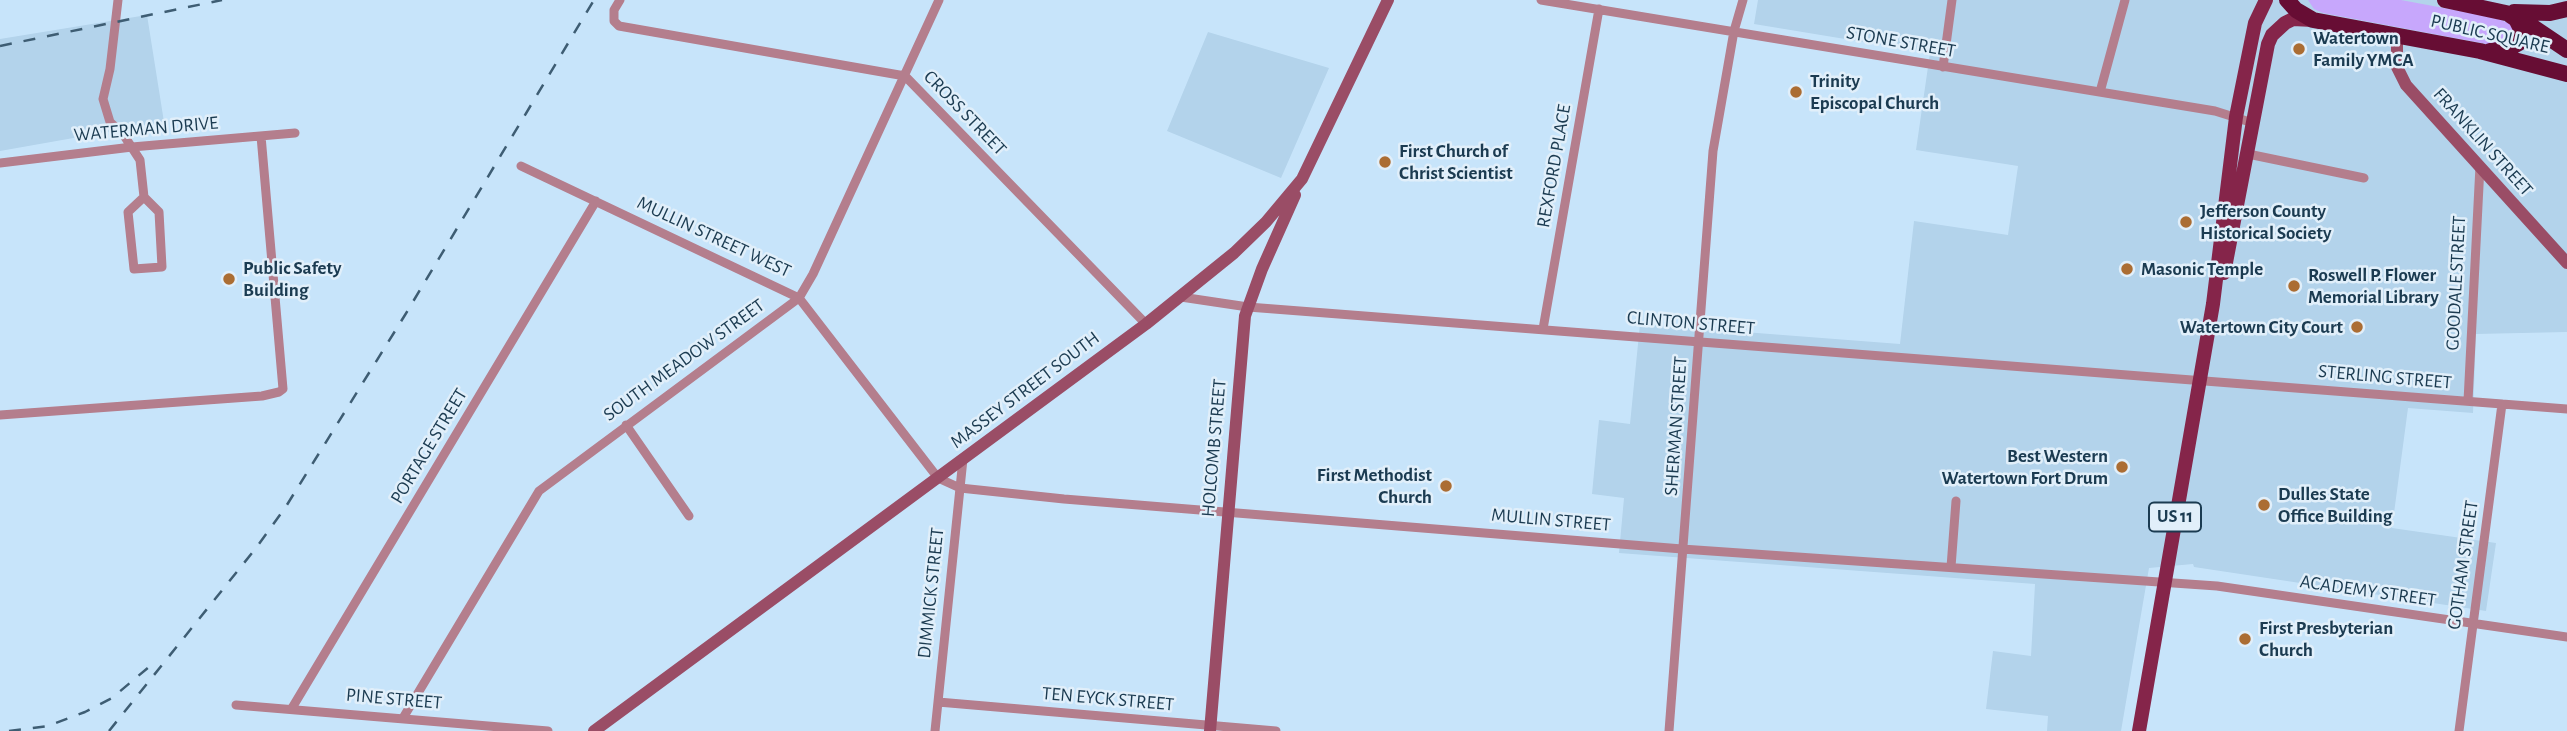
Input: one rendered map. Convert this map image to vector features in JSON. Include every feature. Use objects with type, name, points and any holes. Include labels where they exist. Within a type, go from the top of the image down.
[{"type":"highway","name":"PUBLIC SQUARE","points":[[2445,0],[2504,11],[2526,21],[2567,50]]},
{"type":"highway","points":[[2292,2],[2313,20]]},
{"type":"highway","points":[[2504,11],[2550,13],[2567,9]]},
{"type":"highway","points":[[2480,51],[2508,49],[2519,43],[2522,31],[2520,24],[2504,11]]},
{"type":"highway","name":"PUBLIC SQUARE","points":[[2313,20],[2480,51],[2567,74]]},
{"type":"highway","points":[[2480,51],[2546,61],[2567,57]]},
{"type":"main road","name":"US 11","points":[[2139,731],[2213,304],[2236,117],[2255,23],[2266,0]]},
{"type":"main road","points":[[2285,23],[2292,2]]},
{"type":"main road","points":[[2285,23],[2293,19],[2313,20]]},
{"type":"main road","name":"US 11","points":[[2213,304],[2232,241],[2268,44],[2272,35],[2285,23]]},
{"type":"street","points":[[118,0],[110,69],[103,99],[110,122],[140,159],[144,197],[159,212],[162,267],[134,270],[128,212],[144,197]]},
{"type":"street","name":"CROSS STREET","points":[[620,0],[614,10],[614,21],[619,26],[905,76],[1146,324]]},
{"type":"street","name":"SOUTH MEADOW STREET","points":[[403,718],[538,491],[799,298],[813,274],[939,0]]},
{"type":"street","name":"MASSEY STREET SOUTH","points":[[594,731],[1146,324],[1234,253],[1266,222],[1302,179],[1388,0]]},
{"type":"street","name":"STONE STREET","points":[[1541,0],[2215,111],[2253,123]]},
{"type":"street","name":"SHERMAN STREET","points":[[1669,731],[1713,151],[1734,31],[1743,0]]},
{"type":"street","points":[[1943,66],[1952,0]]},
{"type":"street","points":[[2100,92],[2125,0]]},
{"type":"street","name":"REXFORD PLACE","points":[[1543,329],[1599,9]]},
{"type":"street","name":"FRANKLIN STREET","points":[[2397,35],[2395,57],[2400,77],[2567,263]]},
{"type":"street","name":"WATERMAN DRIVE","points":[[0,163],[132,147],[295,133]]},
{"type":"street","points":[[0,415],[262,396],[283,389],[261,136]]},
{"type":"street","points":[[2248,154],[2364,178]]},
{"type":"street","name":"MULLIN STREET WEST","points":[[521,166],[799,298],[937,478]]},
{"type":"street","name":"GOODALE STREET","points":[[2468,401],[2480,166]]},
{"type":"street","name":"HOLCOMB STREET","points":[[1210,728],[1245,316],[1262,268],[1302,179]]},
{"type":"street","name":"PORTAGE STREET","points":[[292,708],[596,201]]},
{"type":"street","name":"CLINTON STREET","points":[[1181,297],[1248,307],[2199,381]]},
{"type":"street","name":"STERLING STREET","points":[[2199,381],[2567,409]]},
{"type":"street","name":"GOTHAM STREET","points":[[2459,731],[2502,404]]},
{"type":"street","points":[[626,425],[689,516]]},
{"type":"street","name":"DIMMICK STREET","points":[[935,731],[963,459]]},
{"type":"street","name":"MULLIN STREET","points":[[937,478],[960,488],[1228,512],[2163,582]]},
{"type":"street","points":[[1951,566],[1956,501]]},
{"type":"street","name":"ACADEMY STREET","points":[[2163,582],[2217,586],[2567,637]]},
{"type":"street","name":"TEN EYCK STREET","points":[[938,702],[1210,728],[1276,731]]},
{"type":"street","name":"PINE STREET","points":[[236,705],[548,731]]},
{"type":"shaded area","points":[[1758,0],[2567,0],[2567,332],[2476,334],[2473,413],[2408,408],[2392,528],[2496,543],[2486,611],[2194,567],[2193,564],[2149,568],[2121,731],[2047,731],[2048,716],[1986,709],[1993,651],[2031,656],[2035,584],[1619,553],[1624,498],[1592,494],[1599,420],[1630,424],[1640,324],[1900,344],[1914,221],[2008,235],[2018,166],[1916,150],[1930,53],[1754,24]]},
{"type":"shaded area","points":[[2308,0],[2401,0],[2497,18],[2512,25],[2515,29],[2514,36],[2510,42],[2492,45],[2323,13],[2314,9]]},
{"type":"shaded area","points":[[147,15],[164,122],[0,151],[0,39]]},
{"type":"shaded area","points":[[1208,32],[1329,68],[1281,178],[1167,131]]},
{"type":"railway","points":[[0,46],[222,0]]},
{"type":"railway","points":[[109,731],[285,508],[405,315],[594,0]]},
{"type":"railway","points":[[9,731],[48,726],[85,712],[112,698],[156,661]]},
{"type":"place","name":"Watertown Family YMCA","points":[[2299,49]]},
{"type":"place","name":"Trinity Episcopal Church","points":[[1796,92]]},
{"type":"place","name":"First Church of Christ Scientist","points":[[1385,162]]},
{"type":"place","name":"Jefferson County Historical Society","points":[[2186,222]]},
{"type":"place","name":"Masonic Temple","points":[[2127,269]]},
{"type":"place","name":"Public Safety Building","points":[[229,279]]},
{"type":"place","name":"Roswell P. Flower Memorial Library","points":[[2294,286]]},
{"type":"place","name":"Watertown City Court","points":[[2357,327]]},
{"type":"place","name":"Best Western Watertown Fort Drum","points":[[2122,467]]},
{"type":"place","name":"First Methodist Church","points":[[1446,486]]},
{"type":"place","name":"Dulles State Office Building","points":[[2264,505]]},
{"type":"place","name":"First Presbyterian Church","points":[[2245,639]]}]
